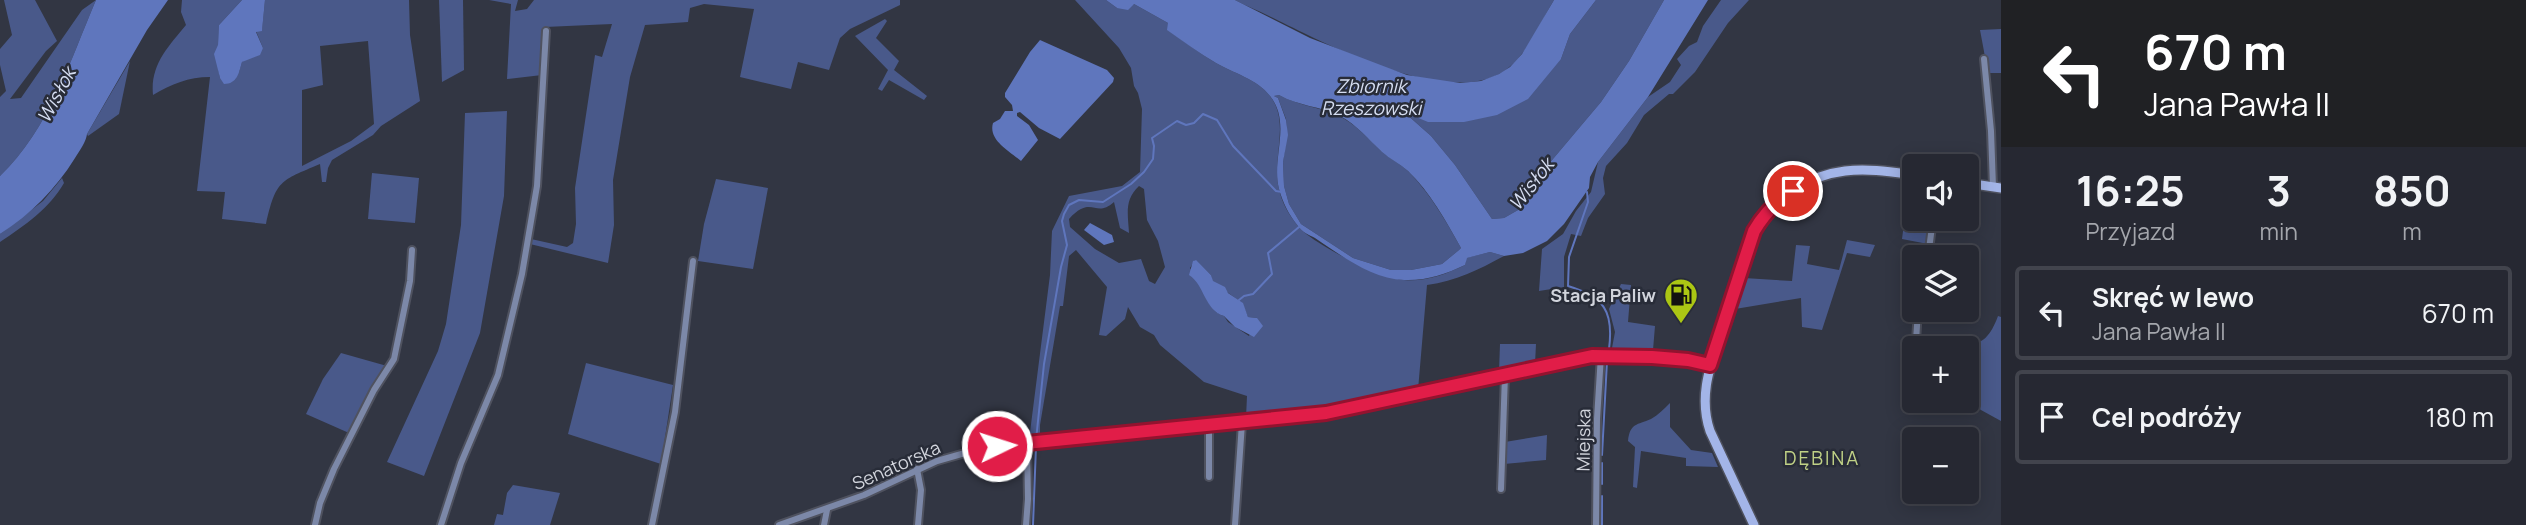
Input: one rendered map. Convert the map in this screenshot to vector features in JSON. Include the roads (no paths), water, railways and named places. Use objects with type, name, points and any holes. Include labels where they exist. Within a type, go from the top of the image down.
[{"type":"street","points":[[441,525],[461,463],[498,375],[522,274],[537,186],[546,31]]},
{"type":"street","points":[[1979,185],[1997,187],[1984,58]]},
{"type":"street","points":[[1754,525],[1706,420],[1705,391],[1710,365],[1747,247],[1762,217],[1773,205],[1806,183],[1836,172],[1868,170],[1902,174]]},
{"type":"street","points":[[315,525],[320,503],[334,469],[374,390],[394,359],[410,281],[412,250]]},
{"type":"street","points":[[652,525],[676,400],[693,261]]},
{"type":"street","name":"Senatorska","points":[[779,525],[864,495],[917,469],[979,449],[1348,410],[1601,355],[1666,358],[1710,365]]},
{"type":"street","name":"Miejska","points":[[1596,525],[1597,419],[1601,355]]},
{"type":"street","points":[[1500,489],[1505,374]]},
{"type":"street","points":[[1235,525],[1242,423]]},
{"type":"street","points":[[1209,426],[1209,477]]},
{"type":"street","points":[[1026,525],[1027,444]]},
{"type":"street","points":[[917,469],[921,490],[918,525]]},
{"type":"street","points":[[824,525],[827,510]]},
{"type":"water","name":"Wisłok","points":[[96,0],[168,0],[147,30],[67,170],[42,201],[0,234],[0,176],[32,137],[45,116]]},
{"type":"water","points":[[242,0],[265,0],[262,31],[256,32],[263,48],[260,55],[242,62],[235,80],[224,84],[214,54],[218,45],[219,25]]},
{"type":"water","name":"Zbiornik Rzeszowski","points":[[1106,0],[1235,0],[1310,38],[1407,75],[1460,83],[1481,81],[1510,67],[1522,54],[1554,0],[1596,0],[1570,34],[1561,59],[1528,99],[1497,115],[1464,122],[1428,122],[1404,112],[1431,136],[1455,165],[1492,219],[1504,218],[1518,210],[1542,172],[1601,102],[1629,61],[1664,0],[1708,0],[1648,97],[1598,162],[1590,177],[1589,188],[1564,224],[1547,241],[1523,253],[1504,256],[1490,252],[1467,258],[1465,265],[1451,271],[1412,280],[1392,279],[1369,271],[1306,233],[1292,218],[1279,189],[1277,177],[1280,118],[1265,90],[1203,55],[1167,30],[1168,23],[1134,4],[1128,10],[1117,8]],"holes":[[[1279,95],[1346,120],[1408,171],[1430,197],[1461,248],[1442,264],[1411,270],[1391,270],[1353,258],[1301,224],[1289,204],[1284,186],[1283,162],[1288,135],[1286,120],[1278,98],[1274,96]]]},
{"type":"water","points":[[1040,40],[1107,70],[1114,78],[1060,139],[1039,128],[1020,112],[1017,113],[1017,116],[1029,125],[1038,140],[1021,161],[996,140],[992,129],[993,123],[1000,119],[1005,111],[1013,111],[1005,93]]},
{"type":"water","points":[[1090,223],[1112,235],[1114,242],[1104,245],[1084,230]]},
{"type":"water","points":[[1196,260],[1211,275],[1213,281],[1225,287],[1228,293],[1243,303],[1248,317],[1257,318],[1263,326],[1254,337],[1235,327],[1208,303],[1189,275],[1193,261]]},
{"type":"waterway","points":[[1036,440],[1044,364],[1067,245],[1062,221],[1069,205],[1079,200],[1103,202],[1131,184],[1153,159],[1152,138],[1177,121],[1186,125],[1194,123],[1203,114],[1217,120],[1233,146],[1276,191],[1282,192]]},
{"type":"waterway","points":[[1587,192],[1588,202],[1569,257],[1568,286],[1590,295],[1604,307],[1610,325],[1609,349]]},
{"type":"waterway","points":[[1239,300],[1253,294],[1272,274],[1268,253],[1299,227]]},
{"type":"waterway","points":[[1602,455],[1607,361]]},
{"type":"waterway","points":[[1033,525],[1036,446]]},
{"type":"waterway","points":[[1602,463],[1602,484]]},
{"type":"waterway","points":[[1602,496],[1602,525]]},
{"type":"place","name":"Stacja Paliw","points":[[1681,325]]},
{"type":"district","name":"DĘBINA","points":[[1822,458]]}]
